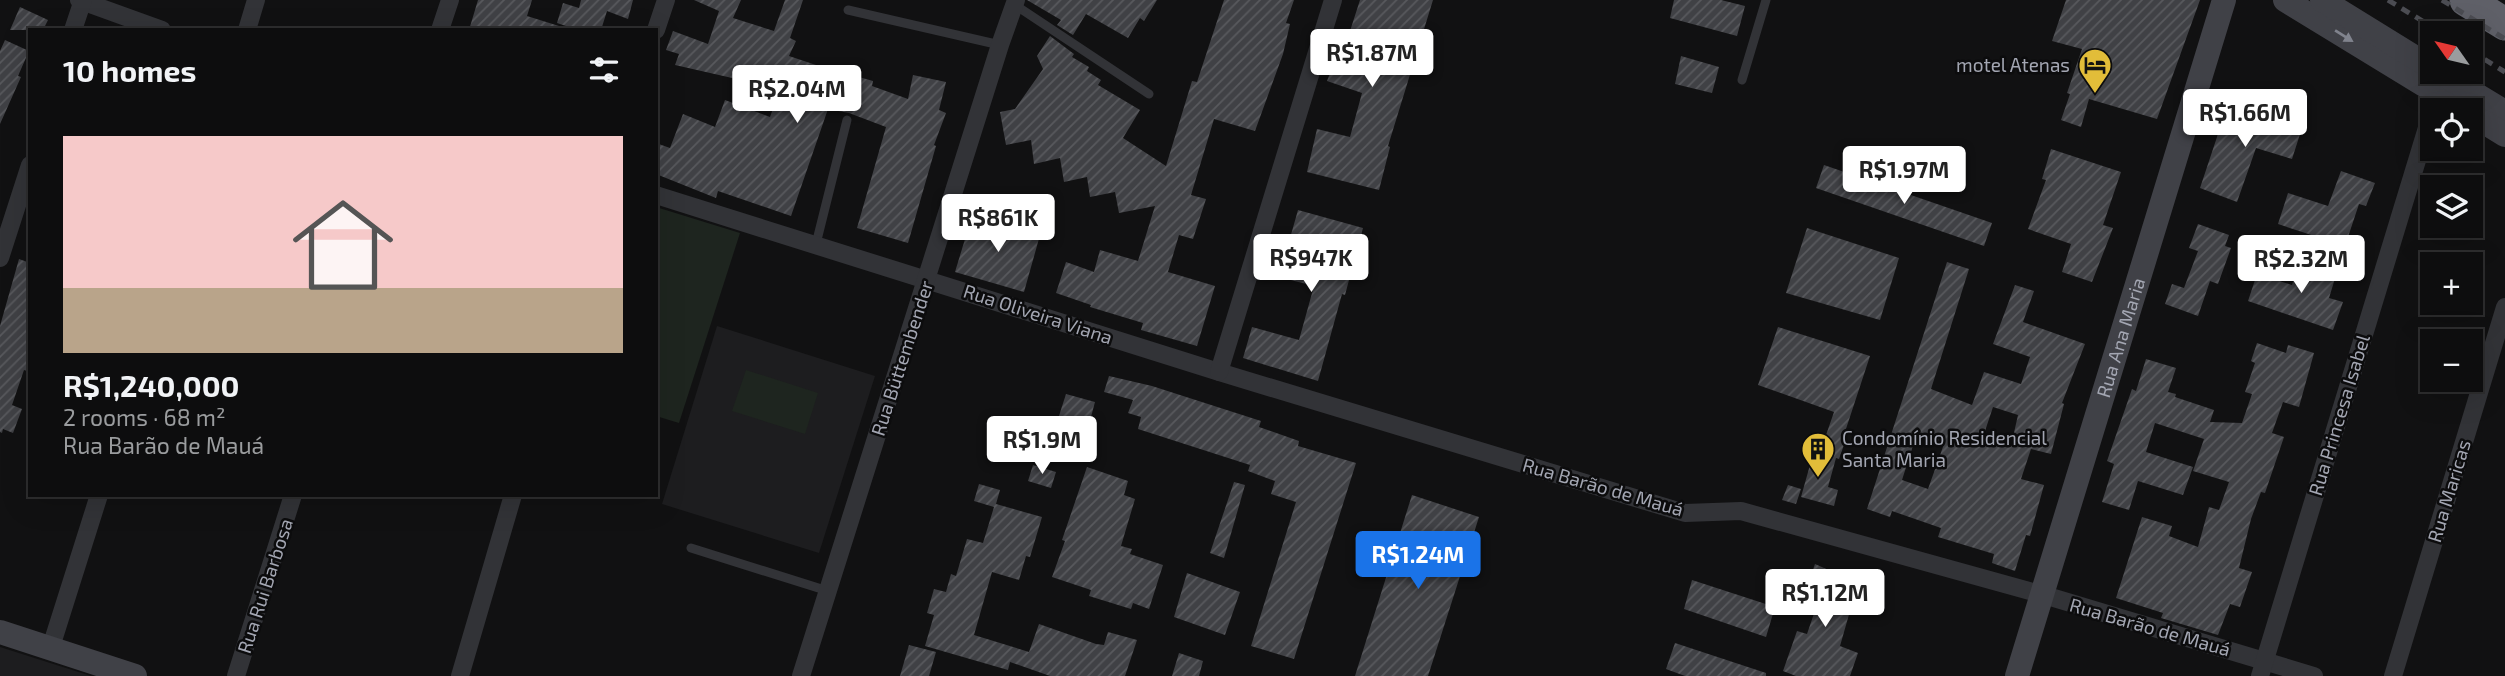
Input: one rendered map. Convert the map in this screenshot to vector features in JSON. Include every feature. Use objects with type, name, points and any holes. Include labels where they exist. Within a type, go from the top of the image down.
[{"type":"highway","points":[[2466,0],[2505,24]]},
{"type":"street","points":[[74,28],[81,0],[157,28]]},
{"type":"street","points":[[248,28],[256,0]]},
{"type":"street","points":[[441,28],[450,0]]},
{"type":"street","points":[[657,28],[666,0]]},
{"type":"street","points":[[1219,372],[1333,0]]},
{"type":"street","name":"Rua Ana Maria","points":[[2017,676],[2044,595],[2224,0]]},
{"type":"street","points":[[2285,0],[2420,68]]},
{"type":"street","points":[[2322,0],[2420,65]]},
{"type":"street","name":"Rua Büttembender","points":[[802,676],[1000,45],[1016,2]]},
{"type":"street","name":"Rua Princesa Isabel","points":[[2263,668],[2436,84]]},
{"type":"street","points":[[2444,84],[2455,98]]},
{"type":"street","points":[[2451,84],[2505,113]]},
{"type":"street","points":[[2483,121],[2505,135]]},
{"type":"street","points":[[0,257],[28,171]]},
{"type":"street","name":"Rua Oliveira Viana","points":[[658,196],[1219,372]]},
{"type":"street","name":"Rua Maricas","points":[[2393,676],[2505,307]]},
{"type":"street","name":"Rua Barão de Mauá","points":[[1219,372],[1685,513],[1741,511],[2044,595],[2263,668],[2314,676]]},
{"type":"street","points":[[50,650],[98,497]]},
{"type":"street","name":"Rua Rui Barbosa","points":[[236,676],[292,497]]},
{"type":"street","points":[[460,676],[512,497]]},
{"type":"street","points":[[0,632],[135,676]]},
{"type":"lane","points":[[1742,80],[1766,0]]},
{"type":"lane","points":[[1016,2],[1149,94]]},
{"type":"lane","points":[[848,10],[1000,45]]},
{"type":"lane","points":[[816,244],[847,120]]},
{"type":"lane","points":[[691,548],[828,592]]},
{"type":"shaded area","points":[[658,208],[740,233],[679,423],[658,417]]},
{"type":"shaded area","points":[[717,326],[875,376],[819,553],[662,504]]},
{"type":"shaded area","points":[[746,370],[818,393],[805,434],[732,411]]},
{"type":"shaded area","points":[[0,647],[91,676],[0,676]]},
{"type":"building","points":[[478,0],[532,0],[527,16],[559,26],[559,28],[470,28]]},
{"type":"building","points":[[581,0],[633,0],[628,19],[607,11],[602,28],[572,28],[557,23],[563,3],[579,8]]},
{"type":"building","points":[[694,0],[741,0],[733,18],[774,31],[785,0],[803,0],[790,38],[796,41],[789,56],[852,77],[873,81],[872,86],[908,99],[913,75],[946,82],[939,110],[946,113],[934,145],[936,146],[908,243],[857,228],[886,127],[849,113],[828,109],[791,216],[718,191],[716,198],[658,175],[658,144],[670,148],[683,114],[715,127],[725,100],[770,117],[780,89],[675,65],[679,54],[666,50],[673,31],[708,44],[719,11]]},
{"type":"building","points":[[1027,0],[1157,0],[1144,21],[1140,18],[1128,38],[1086,14],[1073,35],[1057,25],[1061,20]]},
{"type":"building","points":[[1224,0],[1294,0],[1286,23],[1290,24],[1283,54],[1255,131],[1214,119],[1191,195],[1206,199],[1193,239],[1179,235],[1168,272],[1215,286],[1197,346],[1141,330],[1143,323],[1090,307],[1091,305],[1056,293],[1066,262],[1094,272],[1100,250],[1138,261],[1155,206],[1119,213],[1115,192],[1090,197],[1087,177],[1064,182],[1060,158],[1034,164],[1031,140],[1006,145],[1000,112],[1015,109],[1043,69],[1037,56],[1050,36],[1074,54],[1072,57],[1089,67],[1087,71],[1101,80],[1098,85],[1140,110],[1123,138],[1166,166],[1192,81],[1197,82]]},
{"type":"building","points":[[1360,0],[1433,0],[1388,146],[1390,147],[1379,190],[1307,172],[1317,129],[1350,137],[1362,93],[1327,81],[1336,57],[1341,59]]},
{"type":"building","points":[[1674,0],[1721,0],[1745,6],[1737,36],[1670,18]]},
{"type":"building","points":[[2066,0],[2200,0],[2157,119],[2089,99],[2081,127],[2061,120],[2082,49],[2052,41]]},
{"type":"building","points":[[20,7],[48,20],[44,28],[10,30]]},
{"type":"building","points":[[5,40],[28,51],[18,76],[21,77],[0,124],[0,51]]},
{"type":"building","points":[[1681,56],[1719,67],[1712,93],[1675,84]]},
{"type":"building","points":[[2228,104],[2302,128],[2292,159],[2256,148],[2237,202],[2200,188]]},
{"type":"building","points":[[2051,149],[2121,172],[2103,225],[2113,228],[2092,282],[2062,272],[2071,244],[2028,229],[2046,180],[2042,179]]},
{"type":"building","points":[[1824,165],[1992,223],[1984,246],[1816,188]]},
{"type":"building","points":[[2341,171],[2375,183],[2366,206],[2359,204],[2345,246],[2278,224],[2288,193],[2328,206]]},
{"type":"building","points":[[1298,210],[1363,228],[1318,381],[1243,358],[1252,327],[1299,340],[1314,286],[1279,277]]},
{"type":"building","points":[[972,216],[1040,235],[1024,292],[955,272]]},
{"type":"building","points":[[2198,224],[2229,235],[2225,246],[2231,248],[2218,284],[2210,281],[2198,316],[2165,304],[2172,284],[2184,288],[2198,251],[2189,248]]},
{"type":"building","points":[[1807,228],[1899,258],[1880,320],[1786,293]]},
{"type":"building","points":[[19,259],[28,262],[28,368],[27,371],[24,370],[12,405],[22,409],[13,433],[3,429],[2,433],[0,432],[0,326]]},
{"type":"building","points":[[2299,261],[2337,272],[2329,298],[2343,302],[2333,330],[2248,301],[2257,274],[2292,285]]},
{"type":"building","points":[[1947,262],[1969,269],[1931,389],[1972,405],[1984,372],[2021,384],[2030,357],[1993,344],[2015,285],[2034,291],[2023,322],[2085,344],[2062,403],[2064,404],[2051,454],[2031,449],[2021,479],[2044,485],[2030,536],[2026,535],[2015,571],[1992,563],[1994,554],[1938,537],[1941,528],[1892,511],[1890,517],[1867,509]],"holes":[[[1993,407],[2018,415],[2011,446],[1983,437]],[[1917,433],[1944,444],[1928,489],[1902,480]]]},
{"type":"building","points":[[1778,327],[1870,356],[1842,441],[1845,442],[1839,459],[1836,458],[1828,487],[1838,490],[1834,506],[1801,497],[1810,465],[1815,467],[1834,412],[1758,385]]},
{"type":"building","points":[[2257,343],[2286,353],[2288,345],[2314,353],[2299,407],[2283,402],[2272,433],[2284,437],[2265,493],[2261,492],[2251,519],[2239,568],[2252,572],[2240,607],[2230,604],[2218,635],[2161,618],[2163,613],[2116,598],[2142,517],[2172,526],[2169,536],[2198,547],[2209,507],[2219,510],[2229,482],[2193,471],[2204,439],[2155,423],[2146,452],[2193,467],[2183,495],[2138,481],[2129,510],[2102,502],[2114,464],[2107,461],[2132,389],[2136,391],[2146,359],[2176,368],[2168,392],[2176,394],[2175,397],[2214,410],[2210,422],[2242,423],[2252,394],[2245,392],[2255,363],[2251,361]]},
{"type":"building","points":[[1109,376],[1152,386],[1261,421],[1259,427],[1299,441],[1298,446],[1356,463],[1294,659],[1251,646],[1296,502],[1271,494],[1275,481],[1248,471],[1250,465],[1138,429],[1141,417],[1128,413],[1133,400],[1104,392]]},
{"type":"building","points":[[1066,394],[1095,402],[1088,428],[1058,419]]},
{"type":"building","points":[[1033,465],[1056,472],[1051,488],[1028,481]]},
{"type":"building","points":[[1087,467],[1128,481],[1124,495],[1135,499],[1121,546],[1132,549],[1130,554],[1163,565],[1149,609],[1133,603],[1131,609],[1089,596],[1091,590],[1052,577]]},
{"type":"building","points":[[1234,482],[1245,485],[1224,558],[1210,553]]},
{"type":"building","points":[[979,484],[1000,490],[996,504],[1042,517],[1030,557],[1026,556],[1019,580],[992,572],[974,635],[1029,652],[1039,624],[1104,645],[1108,632],[1137,640],[1125,676],[1050,676],[1010,662],[1008,670],[925,646],[934,615],[927,613],[934,589],[946,592],[951,574],[956,576],[967,539],[983,543],[994,507],[974,501]]},
{"type":"building","points":[[1788,485],[1801,489],[1796,504],[1782,500]]},
{"type":"building","points":[[1412,495],[1479,517],[1428,676],[1355,676]]},
{"type":"building","points":[[1815,564],[1858,583],[1840,646],[1858,653],[1850,676],[1796,676],[1783,671],[1797,631],[1807,634],[1820,596],[1805,592]]},
{"type":"building","points":[[1187,573],[1240,592],[1225,635],[1174,617]]},
{"type":"building","points":[[1692,580],[1775,607],[1766,637],[1684,609]]},
{"type":"building","points":[[1675,643],[1766,673],[1766,676],[1685,676],[1666,669]]},
{"type":"building","points":[[909,645],[936,652],[929,676],[900,676]]},
{"type":"building","points":[[1179,653],[1203,661],[1199,676],[1172,676]]},
{"type":"railway","points":[[2388,0],[2422,21]]},
{"type":"railway","points":[[2442,0],[2505,39]]},
{"type":"railway","points":[[2483,58],[2505,72]]},
{"type":"place","name":"motel Atenas","points":[[2095,95]]},
{"type":"place","name":"Condomínio Residencial Santa Maria","points":[[1818,479]]}]
